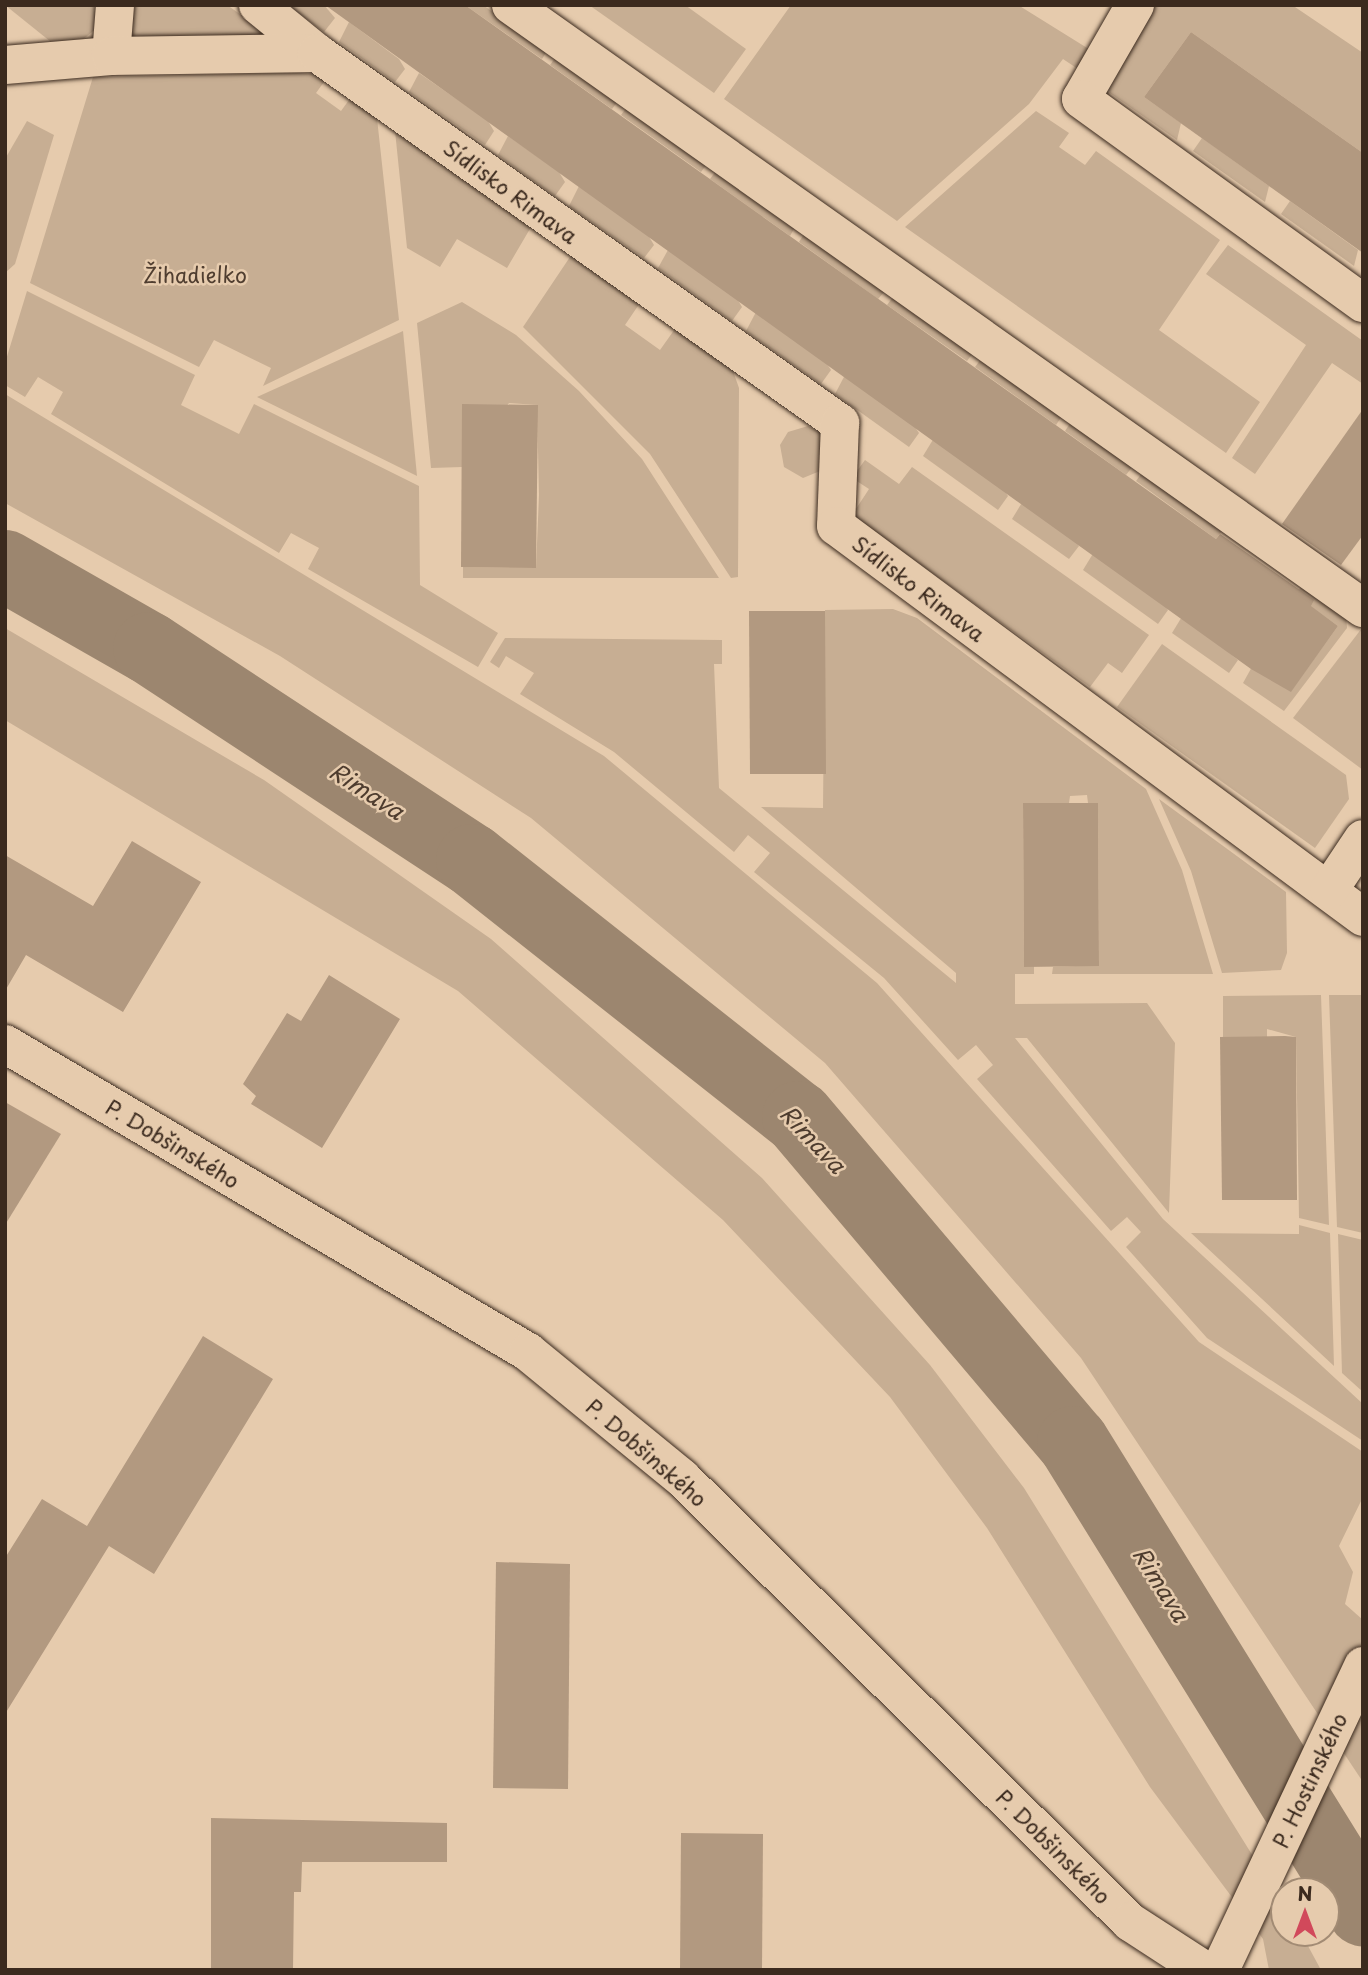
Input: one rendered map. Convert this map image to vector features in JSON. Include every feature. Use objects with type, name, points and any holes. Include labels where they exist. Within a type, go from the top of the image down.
[{"type":"street","points":[[111,56],[115,5]]},
{"type":"street","name":"Sídlisko Rimava","points":[[258,5],[317,52],[840,423],[836,526],[1363,917]]},
{"type":"street","points":[[510,5],[1363,608]]},
{"type":"street","points":[[1135,5],[1080,99],[1363,303]]},
{"type":"street","points":[[5,65],[111,56],[317,52]]},
{"type":"street","points":[[1329,890],[1363,839]]},
{"type":"street","name":"P. Dobšinského","points":[[5,1044],[559,1376],[682,1478],[1130,1922],[1204,1970]]},
{"type":"street","name":"P. Hostinského","points":[[1226,1957],[1363,1666]]},
{"type":"green space","points":[[5,5],[94,5],[97,28],[81,41],[56,46]]},
{"type":"green space","points":[[135,5],[227,5],[270,35],[130,38]]},
{"type":"green space","points":[[288,5],[324,5],[335,18],[324,32]]},
{"type":"green space","points":[[465,5],[483,5],[547,51],[542,59]]},
{"type":"green space","points":[[589,5],[685,5],[746,49],[714,93]]},
{"type":"green space","points":[[791,5],[1018,5],[1092,51],[1078,69],[1063,59],[1029,104],[897,221],[724,99]]},
{"type":"green space","points":[[1151,5],[1292,5],[1363,53],[1363,153],[1191,32],[1144,97],[1181,123],[1177,140],[1110,93],[1106,83]]},
{"type":"green space","points":[[349,22],[399,59],[405,69],[395,82],[339,42]]},
{"type":"green space","points":[[556,57],[618,101],[612,109],[550,65]]},
{"type":"green space","name":"Žihadielko","points":[[297,73],[329,75],[316,93],[341,111],[354,93],[376,109],[399,320],[263,386],[271,368],[214,340],[199,367],[30,283],[93,77]]},
{"type":"green space","points":[[419,73],[488,121],[494,131],[485,145],[409,92]]},
{"type":"green space","points":[[627,107],[707,164],[701,172],[621,115]]},
{"type":"green space","points":[[1036,111],[1069,133],[1059,147],[1085,165],[1096,151],[1220,240],[1159,330],[1260,402],[1226,453],[905,227]]},
{"type":"green space","points":[[27,121],[54,135],[15,264],[5,273],[5,159]]},
{"type":"green space","points":[[394,121],[534,222],[507,268],[457,239],[440,267],[407,248]]},
{"type":"green space","points":[[508,136],[559,172],[565,182],[555,196],[498,155]]},
{"type":"green space","points":[[1202,138],[1269,186],[1265,202],[1193,151]]},
{"type":"green space","points":[[716,171],[795,227],[790,236],[710,179]]},
{"type":"green space","points":[[579,186],[648,235],[654,245],[644,258],[569,206]]},
{"type":"green space","points":[[1290,201],[1358,250],[1354,266],[1281,214]]},
{"type":"green space","points":[[804,234],[885,291],[878,299],[799,242]]},
{"type":"green space","points":[[1228,245],[1363,341],[1363,384],[1332,363],[1255,474],[1232,458],[1306,345],[1206,274]]},
{"type":"green space","points":[[668,250],[736,297],[742,307],[732,321],[658,268]]},
{"type":"green space","points":[[574,251],[642,300],[625,325],[660,350],[677,326],[733,371],[739,388],[738,577],[731,578],[650,454],[523,327]]},
{"type":"green space","points":[[27,291],[195,375],[181,405],[239,434],[254,404],[419,486],[420,585],[498,633],[478,667],[308,569],[319,548],[291,533],[279,553],[51,414],[63,392],[38,377],[25,397],[5,385],[5,363]]},
{"type":"green space","points":[[893,297],[973,353],[967,361],[887,305]]},
{"type":"green space","points":[[462,302],[516,335],[579,391],[642,459],[719,578],[463,578],[463,567],[536,568],[539,495],[537,405],[509,403],[462,467],[431,468],[417,323]]},
{"type":"green space","points":[[756,312],[825,361],[831,370],[821,384],[746,331]]},
{"type":"green space","points":[[403,331],[417,476],[257,397]]},
{"type":"green space","points":[[981,359],[1062,416],[1056,425],[975,367]]},
{"type":"green space","points":[[845,375],[913,424],[919,433],[909,447],[835,394]]},
{"type":"green space","points":[[5,394],[604,756],[877,983],[1199,1342],[1363,1452],[1363,1497],[1339,1546],[1353,1572],[1345,1604],[1363,1620],[1363,1782],[1081,1358],[825,1063],[531,818],[280,656],[5,503]]},
{"type":"green space","points":[[1071,422],[1133,466],[1126,475],[1065,431]]},
{"type":"green space","points":[[808,426],[828,437],[825,469],[803,478],[784,467],[780,445],[788,432]]},
{"type":"green space","points":[[934,438],[1002,487],[1008,496],[998,510],[923,456]]},
{"type":"green space","points":[[865,460],[899,484],[912,467],[1149,635],[1122,673],[1108,663],[1090,687],[852,515],[869,489],[852,478]]},
{"type":"green space","points":[[1142,473],[1222,531],[1216,539],[1136,481]]},
{"type":"green space","points":[[1023,501],[1073,537],[1079,546],[1069,559],[1012,519]]},
{"type":"green space","points":[[1094,552],[1162,601],[1168,610],[1158,624],[1083,570]]},
{"type":"green space","points":[[1301,587],[1346,616],[1347,628],[1284,711],[1243,683],[1253,665],[1291,691],[1338,626],[1295,595]]},
{"type":"green space","points":[[893,609],[917,618],[1146,789],[1182,870],[1213,974],[1052,974],[1053,967],[1099,965],[1098,804],[1088,803],[1087,795],[1070,796],[1069,803],[1023,804],[1024,967],[1034,966],[1034,974],[1015,974],[1015,1004],[1147,1003],[1175,1043],[1169,1213],[1027,1038],[1015,1038],[1163,1219],[1363,1404],[1363,1441],[1207,1338],[1126,1247],[1141,1232],[1127,1217],[1111,1231],[977,1079],[993,1065],[976,1045],[958,1060],[884,978],[754,872],[770,853],[748,835],[734,852],[614,752],[520,694],[534,673],[506,656],[499,668],[490,662],[505,638],[722,640],[722,664],[714,664],[719,788],[956,983],[956,973],[761,807],[823,808],[825,610]]},
{"type":"green space","points":[[1183,615],[1238,660],[1229,673],[1172,633]]},
{"type":"green space","points":[[5,628],[264,780],[491,939],[762,1178],[930,1365],[1024,1488],[1270,1883],[1270,1947],[1309,1947],[1321,1970],[1269,1970],[1263,1939],[1150,1787],[987,1528],[890,1397],[723,1220],[458,991],[5,720]]},
{"type":"green space","points":[[1363,628],[1363,770],[1293,718]]},
{"type":"green space","points":[[1162,644],[1346,775],[1349,799],[1315,848],[1117,707]]},
{"type":"green space","points":[[1159,799],[1286,892],[1287,953],[1281,970],[1222,973],[1191,871]]},
{"type":"green space","points":[[1321,995],[1329,1225],[1299,1218],[1296,1037],[1267,1029],[1267,1037],[1223,1037],[1223,996]]},
{"type":"green space","points":[[1329,995],[1363,995],[1363,1233],[1337,1227]]},
{"type":"green space","points":[[1299,1225],[1330,1233],[1334,1366],[1191,1233],[1299,1234]]},
{"type":"green space","points":[[1338,1234],[1363,1240],[1363,1392],[1342,1373]]},
{"type":"building","points":[[325,5],[465,5],[1216,539],[1220,534],[1314,600],[1311,606],[1338,626],[1291,692],[1251,669]]},
{"type":"building","points":[[1191,32],[1363,153],[1363,253],[1144,97]]},
{"type":"building","points":[[462,404],[538,405],[536,568],[461,567]]},
{"type":"building","points":[[1363,409],[1363,535],[1341,565],[1282,524]]},
{"type":"building","points":[[749,611],[825,611],[826,774],[750,774]]},
{"type":"building","points":[[1023,803],[1098,803],[1099,966],[1024,967]]},
{"type":"building","points":[[132,841],[201,882],[123,1012],[26,955],[5,991],[5,855],[93,906]]},
{"type":"building","points":[[329,975],[400,1019],[322,1148],[251,1104],[256,1096],[243,1084],[287,1013],[301,1021]]},
{"type":"building","points":[[1220,1037],[1296,1037],[1297,1200],[1222,1200]]},
{"type":"building","points":[[5,1102],[61,1134],[5,1225]]},
{"type":"building","points":[[203,1336],[273,1379],[154,1574],[109,1546],[5,1714],[5,1558],[42,1499],[87,1526]]},
{"type":"building","points":[[496,1562],[570,1564],[568,1789],[493,1788]]},
{"type":"building","points":[[211,1818],[447,1823],[447,1862],[302,1862],[301,1892],[294,1892],[293,1970],[211,1970]]},
{"type":"building","points":[[681,1833],[763,1834],[762,1970],[680,1970]]},
{"type":"waterway","name":"Rimava","points":[[5,566],[149,648],[472,860],[798,1117],[1073,1442],[1363,1910]]}]
